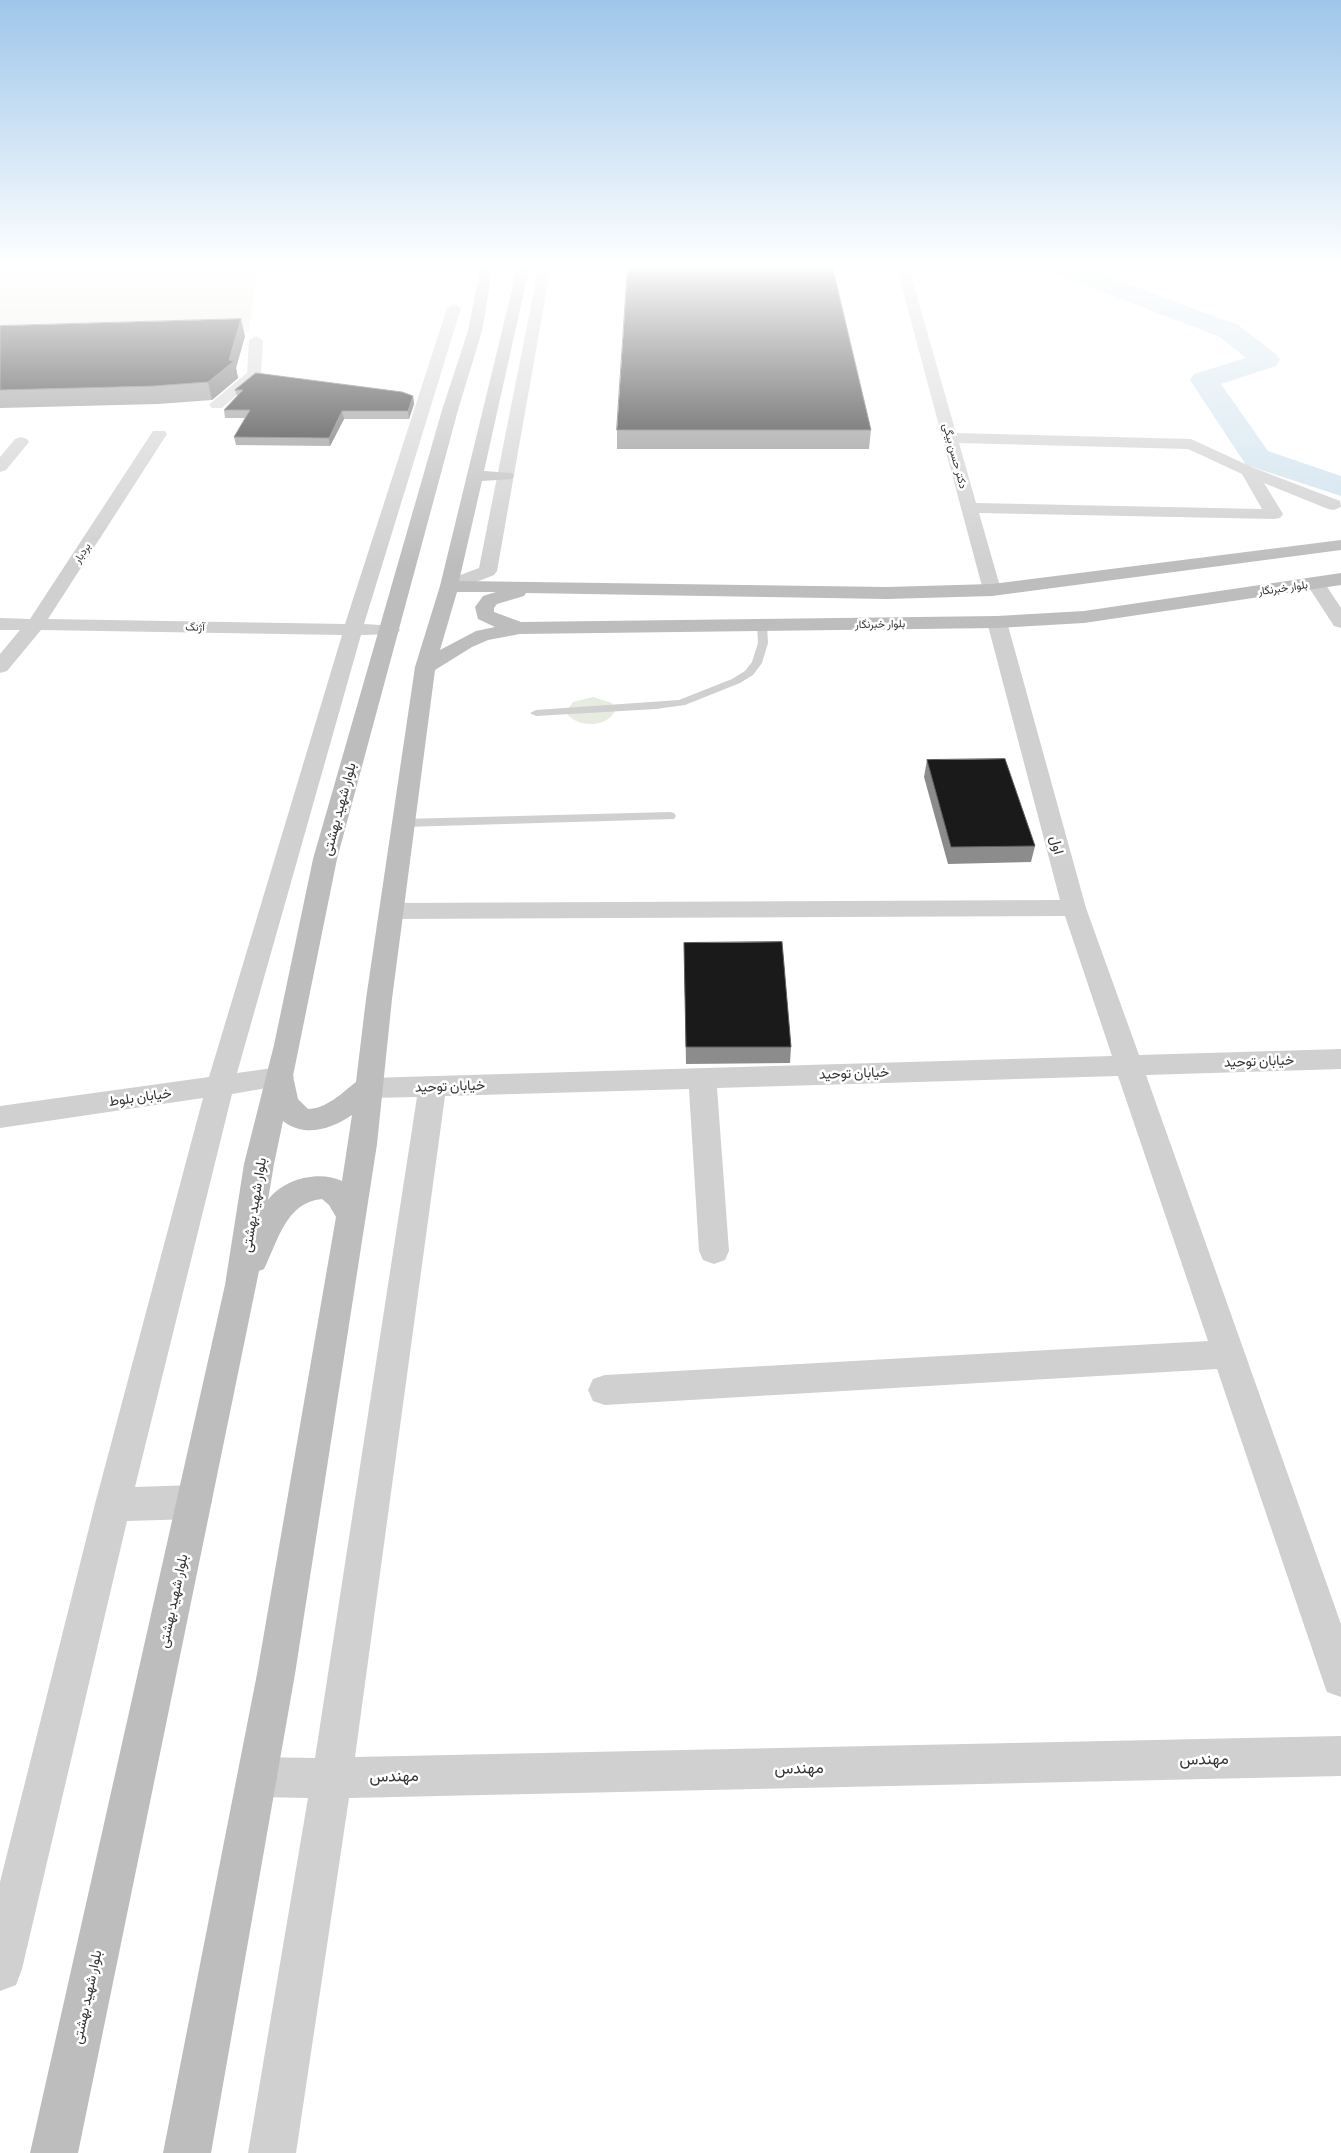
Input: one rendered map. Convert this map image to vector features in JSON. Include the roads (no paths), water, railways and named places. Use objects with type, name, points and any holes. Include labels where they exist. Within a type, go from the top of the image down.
[{"type":"main road","name":"بلوار شهید بهشتی","points":[[54,2153],[241,1285],[259,1164],[280,1077],[325,859],[371,690],[390,630],[425,396],[462,370],[463,365]]},
{"type":"main road","points":[[187,2153],[276,1674],[352,1217],[425,667],[449,586],[474,476],[508,365]]},
{"type":"main road","points":[[474,476],[506,476]]},
{"type":"main road","points":[[449,586],[531,589],[887,593],[992,590],[1057,584],[1341,545]]},
{"type":"main road","name":"بلوار خبرنگار","points":[[425,667],[465,643],[484,635],[520,628],[997,622],[1084,617],[1341,579]]},
{"type":"main road","points":[[520,628],[496,621],[486,615],[484,607],[490,600],[504,594],[531,589]]},
{"type":"main road","points":[[992,590],[997,622]]},
{"type":"main road","points":[[280,1077],[285,1103],[296,1116],[309,1120],[326,1118],[368,1088]]},
{"type":"main road","points":[[241,1285],[271,1222],[287,1198],[315,1186],[330,1188],[340,1195],[352,1217]]},
{"type":"street","points":[[217,405],[254,374],[255,365]]},
{"type":"street","points":[[0,1969],[113,1504],[220,1086],[353,629],[435,365]]},
{"type":"street","points":[[449,586],[488,571],[506,476],[520,365]]},
{"type":"street","name":"دکتر حسن بیگی","points":[[930,365],[992,590]]},
{"type":"street","points":[[254,374],[272,377]]},
{"type":"street","name":"بردبار","points":[[0,667],[35,625],[159,434]]},
{"type":"street","points":[[950,438],[1191,444],[1248,472],[1334,505]]},
{"type":"street","points":[[0,443],[21,442],[0,468]]},
{"type":"street","points":[[969,508],[1274,514],[1248,472]]},
{"type":"street","points":[[1315,583],[1341,622]]},
{"type":"street","name":"اول","points":[[997,622],[1074,908],[1341,1678]]},
{"type":"street","name":"آژنگ","points":[[0,624],[390,630]]},
{"type":"street","points":[[392,911],[1074,908]]},
{"type":"street","name":"خیابان توحید","points":[[368,1088],[1341,1059]]},
{"type":"street","name":"خیابان بلوط","points":[[0,1117],[280,1077]]},
{"type":"street","points":[[702,1078],[714,1251]]},
{"type":"street","points":[[272,2153],[332,1778],[433,1086]]},
{"type":"street","points":[[605,1390],[1228,1354]]},
{"type":"street","points":[[113,1504],[194,1502]]},
{"type":"street","name":"مهندس","points":[[257,1777],[332,1778],[1341,1756]]},
{"type":"lane","points":[[536,713],[681,703],[736,681],[749,673],[757,663],[763,644],[762,625]]},
{"type":"lane","points":[[404,823],[670,816]]},
{"type":"waterway","points":[[1249,365],[1204,380],[1257,458],[1341,486]]}]
